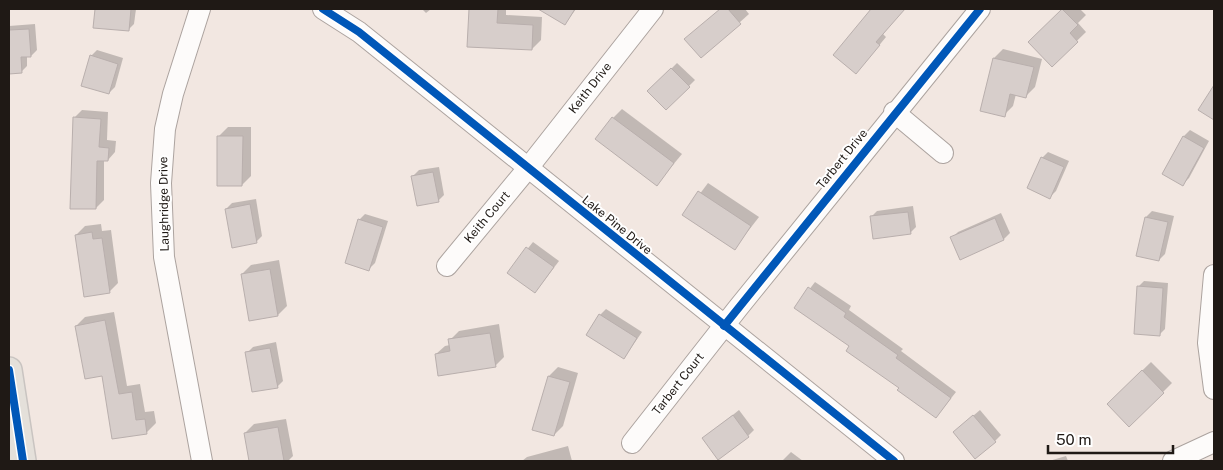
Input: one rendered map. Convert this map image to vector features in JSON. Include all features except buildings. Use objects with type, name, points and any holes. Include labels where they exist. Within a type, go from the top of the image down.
[{"type":"main road","points":[[9,370],[11,407],[23,461]]},
{"type":"street","name":"Laughridge Drive","points":[[200,9],[173,94],[165,129],[160,183],[164,257],[202,461]]},
{"type":"street","name":"Lake Pine Drive","points":[[323,9],[359,32],[894,461]]},
{"type":"street","name":"Keith Drive","points":[[528,168],[653,9]]},
{"type":"street","name":"Tarbert Drive","points":[[724,326],[894,112],[980,9]]},
{"type":"street","points":[[894,112],[943,153]]},
{"type":"street","name":"Keith Court","points":[[447,266],[528,168]]},
{"type":"street","points":[[1214,275],[1208,343],[1214,389]]},
{"type":"street","name":"Tarbert Court","points":[[632,443],[724,326]]},
{"type":"street","points":[[1173,461],[1214,442]]},
{"type":"cycle path","points":[[323,9],[359,32],[894,461]]},
{"type":"cycle path","points":[[724,326],[980,9]]},
{"type":"cycle path","points":[[9,370],[23,461]]}]
